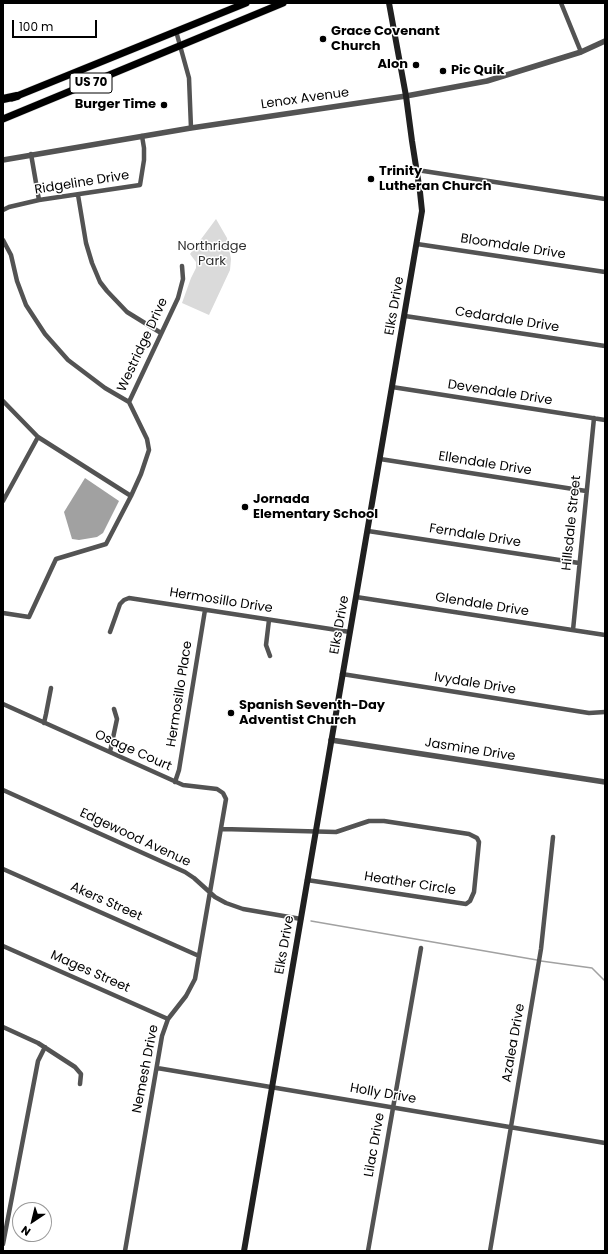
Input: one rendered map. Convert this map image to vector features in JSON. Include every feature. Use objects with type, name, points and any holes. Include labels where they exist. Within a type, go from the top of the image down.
[{"type":"highway","points":[[3,99],[17,96]]},
{"type":"main road","name":"US 70","points":[[3,102],[246,3]]},
{"type":"main road","name":"US 70","points":[[3,119],[180,47],[283,3]]},
{"type":"main road","name":"Elks Drive","points":[[244,1251],[422,211],[406,96],[389,3]]},
{"type":"street","points":[[561,3],[581,52]]},
{"type":"street","points":[[176,31],[189,78],[190,128]]},
{"type":"street","name":"Lenox Avenue","points":[[3,160],[190,128],[406,96],[487,81],[581,52],[605,41]]},
{"type":"street","name":"Ridgeline Drive","points":[[3,210],[39,200],[140,185],[144,160],[142,136]]},
{"type":"street","points":[[31,154],[39,200]]},
{"type":"street","points":[[417,170],[605,199]]},
{"type":"street","points":[[78,195],[86,243],[100,282],[127,312],[161,333]]},
{"type":"street","points":[[3,240],[11,255],[17,281],[26,304],[45,334],[68,360],[105,388],[129,402]]},
{"type":"street","name":"Bloomdale Drive","points":[[417,244],[605,272]]},
{"type":"street","name":"Westridge Drive","points":[[3,613],[29,617],[56,559],[106,544],[131,496],[141,474],[149,450],[147,439],[129,402],[178,298],[183,279],[182,266]]},
{"type":"street","name":"Cedardale Drive","points":[[405,316],[605,346]]},
{"type":"street","name":"Devendale Drive","points":[[392,387],[605,420]]},
{"type":"street","points":[[3,401],[38,437],[131,496]]},
{"type":"street","name":"Hillsdale Street","points":[[573,630],[594,418]]},
{"type":"street","points":[[3,501],[38,437]]},
{"type":"street","name":"Ellendale Drive","points":[[380,459],[586,490]]},
{"type":"street","name":"Ferndale Drive","points":[[368,530],[579,563]]},
{"type":"street","name":"Glendale Drive","points":[[356,597],[605,636]]},
{"type":"street","name":"Hermosillo Drive","points":[[110,632],[118,606],[122,601],[132,598],[350,632]]},
{"type":"street","name":"Hermosillo Place","points":[[175,782],[179,770],[205,610]]},
{"type":"street","points":[[269,620],[266,645],[270,656]]},
{"type":"street","name":"Ivydale Drive","points":[[342,674],[589,712],[605,712]]},
{"type":"street","points":[[44,723],[51,688]]},
{"type":"street","name":"Osage Court","points":[[3,704],[175,782],[190,787],[214,788],[223,793],[226,802],[222,829]]},
{"type":"street","points":[[110,752],[117,719],[114,709]]},
{"type":"street","name":"Jasmine Drive","points":[[331,740],[605,782]]},
{"type":"street","name":"Edgewood Avenue","points":[[3,790],[180,869],[194,878],[210,894],[220,900],[237,907],[301,919]]},
{"type":"street","name":"Heather Circle","points":[[307,880],[463,904],[470,901],[474,892],[479,842],[477,838],[472,835],[379,820],[363,823],[340,831],[316,831]]},
{"type":"street","points":[[222,829],[316,831]]},
{"type":"street","name":"Nemesh Drive","points":[[124,1251],[162,1036],[168,1019],[186,996],[193,984],[222,829]]},
{"type":"street","name":"Azalea Drive","points":[[490,1251],[541,949],[553,837]]},
{"type":"street","name":"Akers Street","points":[[3,868],[199,956]]},
{"type":"street","name":"Mages Street","points":[[3,946],[168,1019]]},
{"type":"street","name":"Lilac Drive","points":[[368,1251],[421,948]]},
{"type":"street","points":[[3,1027],[45,1047],[78,1070],[81,1074],[80,1084]]},
{"type":"street","points":[[3,1244],[38,1061],[45,1047]]},
{"type":"street","name":"Holly Drive","points":[[157,1068],[605,1144]]},
{"type":"green space","name":"Northridge Park","points":[[216,219],[227,238],[231,259],[230,270],[209,315],[182,303],[196,268],[196,262],[190,254]]},
{"type":"shaded area","points":[[85,478],[119,501],[103,533],[97,537],[79,540],[72,539],[64,512]]},
{"type":"waterway","points":[[311,921],[537,960]]},
{"type":"waterway","points":[[541,961],[592,968],[605,981]]},
{"type":"place","name":"Grace Covenant Church","points":[[323,39]]},
{"type":"place","name":"Alon","points":[[416,65]]},
{"type":"place","name":"Pic Quik","points":[[443,71]]},
{"type":"place","name":"Burger Time","points":[[164,105]]},
{"type":"place","name":"Trinity Lutheran Church","points":[[371,179]]},
{"type":"place","name":"Jornada Elementary School","points":[[245,507]]},
{"type":"place","name":"Spanish Seventh-Day Adventist Church","points":[[231,713]]}]
